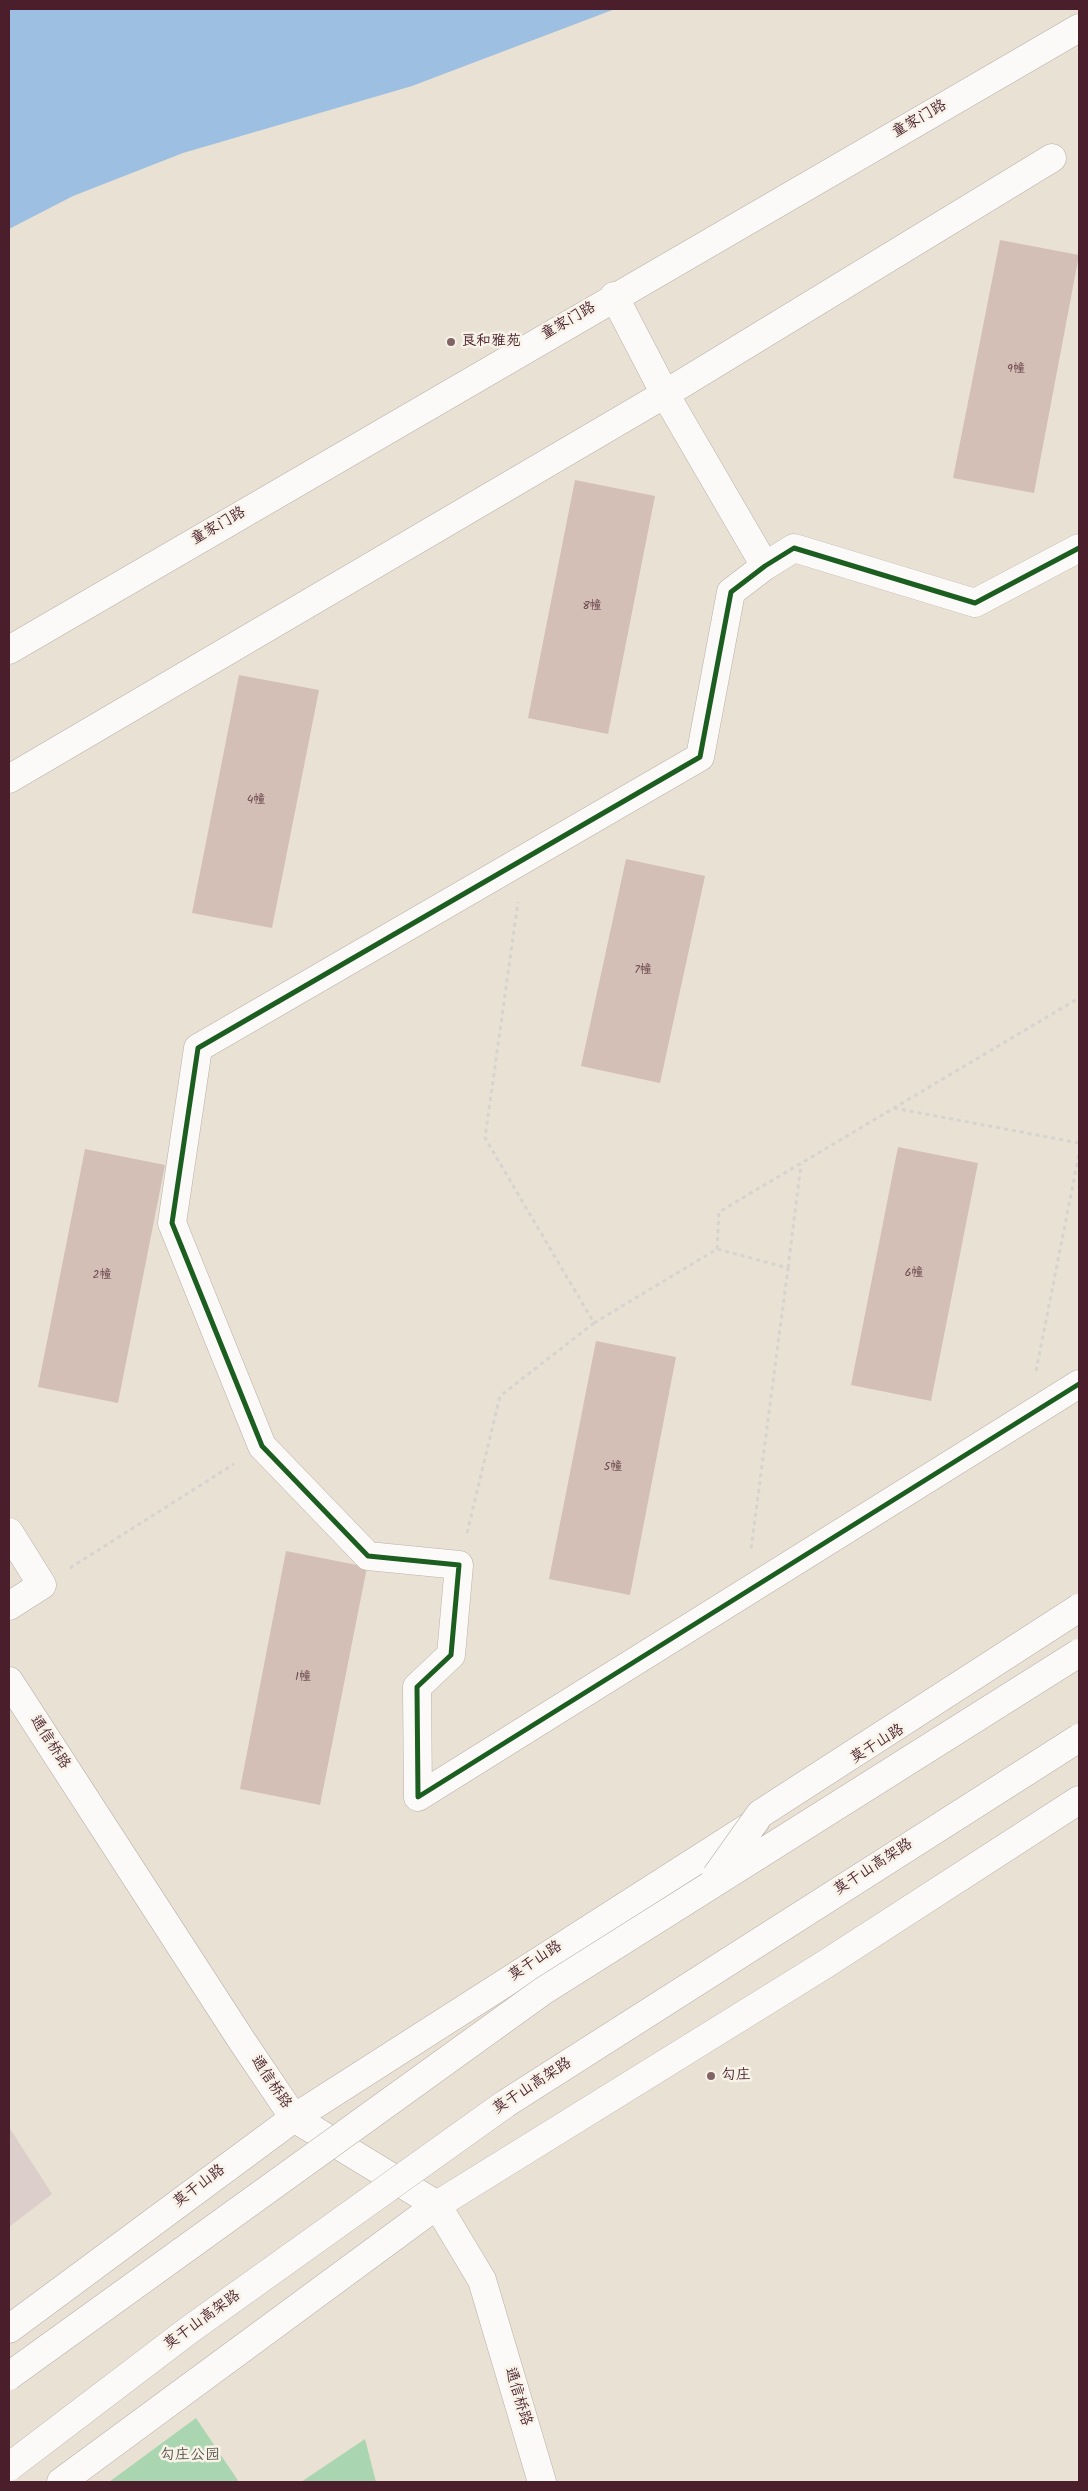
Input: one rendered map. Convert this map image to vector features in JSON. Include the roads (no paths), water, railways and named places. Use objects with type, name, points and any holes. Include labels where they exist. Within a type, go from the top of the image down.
[{"type":"main road","name":"童家门路","points":[[9,650],[614,296],[1079,28]]},
{"type":"main road","points":[[9,779],[665,394],[1052,158]]},
{"type":"main road","points":[[614,296],[665,394],[765,566]]},
{"type":"main road","points":[[1079,548],[975,603],[794,548],[765,566],[731,592],[700,757],[198,1048],[172,1223],[262,1446],[368,1556],[459,1565],[451,1655],[417,1687],[418,1797],[1079,1384]]},
{"type":"main road","points":[[9,1532],[42,1585],[9,1606]]},
{"type":"main road","points":[[708,1887],[760,1814],[1079,1608]]},
{"type":"main road","name":"莫干山路","points":[[9,2329],[294,2118],[1079,1618]]},
{"type":"main road","points":[[9,2376],[543,1991],[1079,1653]]},
{"type":"main road","name":"通信桥路","points":[[9,1681],[236,2033],[294,2118],[437,2205],[482,2280],[542,2482]]},
{"type":"main road","name":"莫干山高架路","points":[[9,2467],[189,2330],[506,2104],[1079,1738]]},
{"type":"main road","points":[[61,2482],[437,2205],[824,1965],[1079,1800]]},
{"type":"water","points":[[9,9],[615,9],[412,86],[183,153],[73,196],[9,229]]},
{"type":"place","name":"良和雅苑","points":[[451,342]]},
{"type":"place","name":"勾庄","points":[[711,2076]]},
{"type":"park label","name":"勾庄公园","points":[[190,2456]]}]
